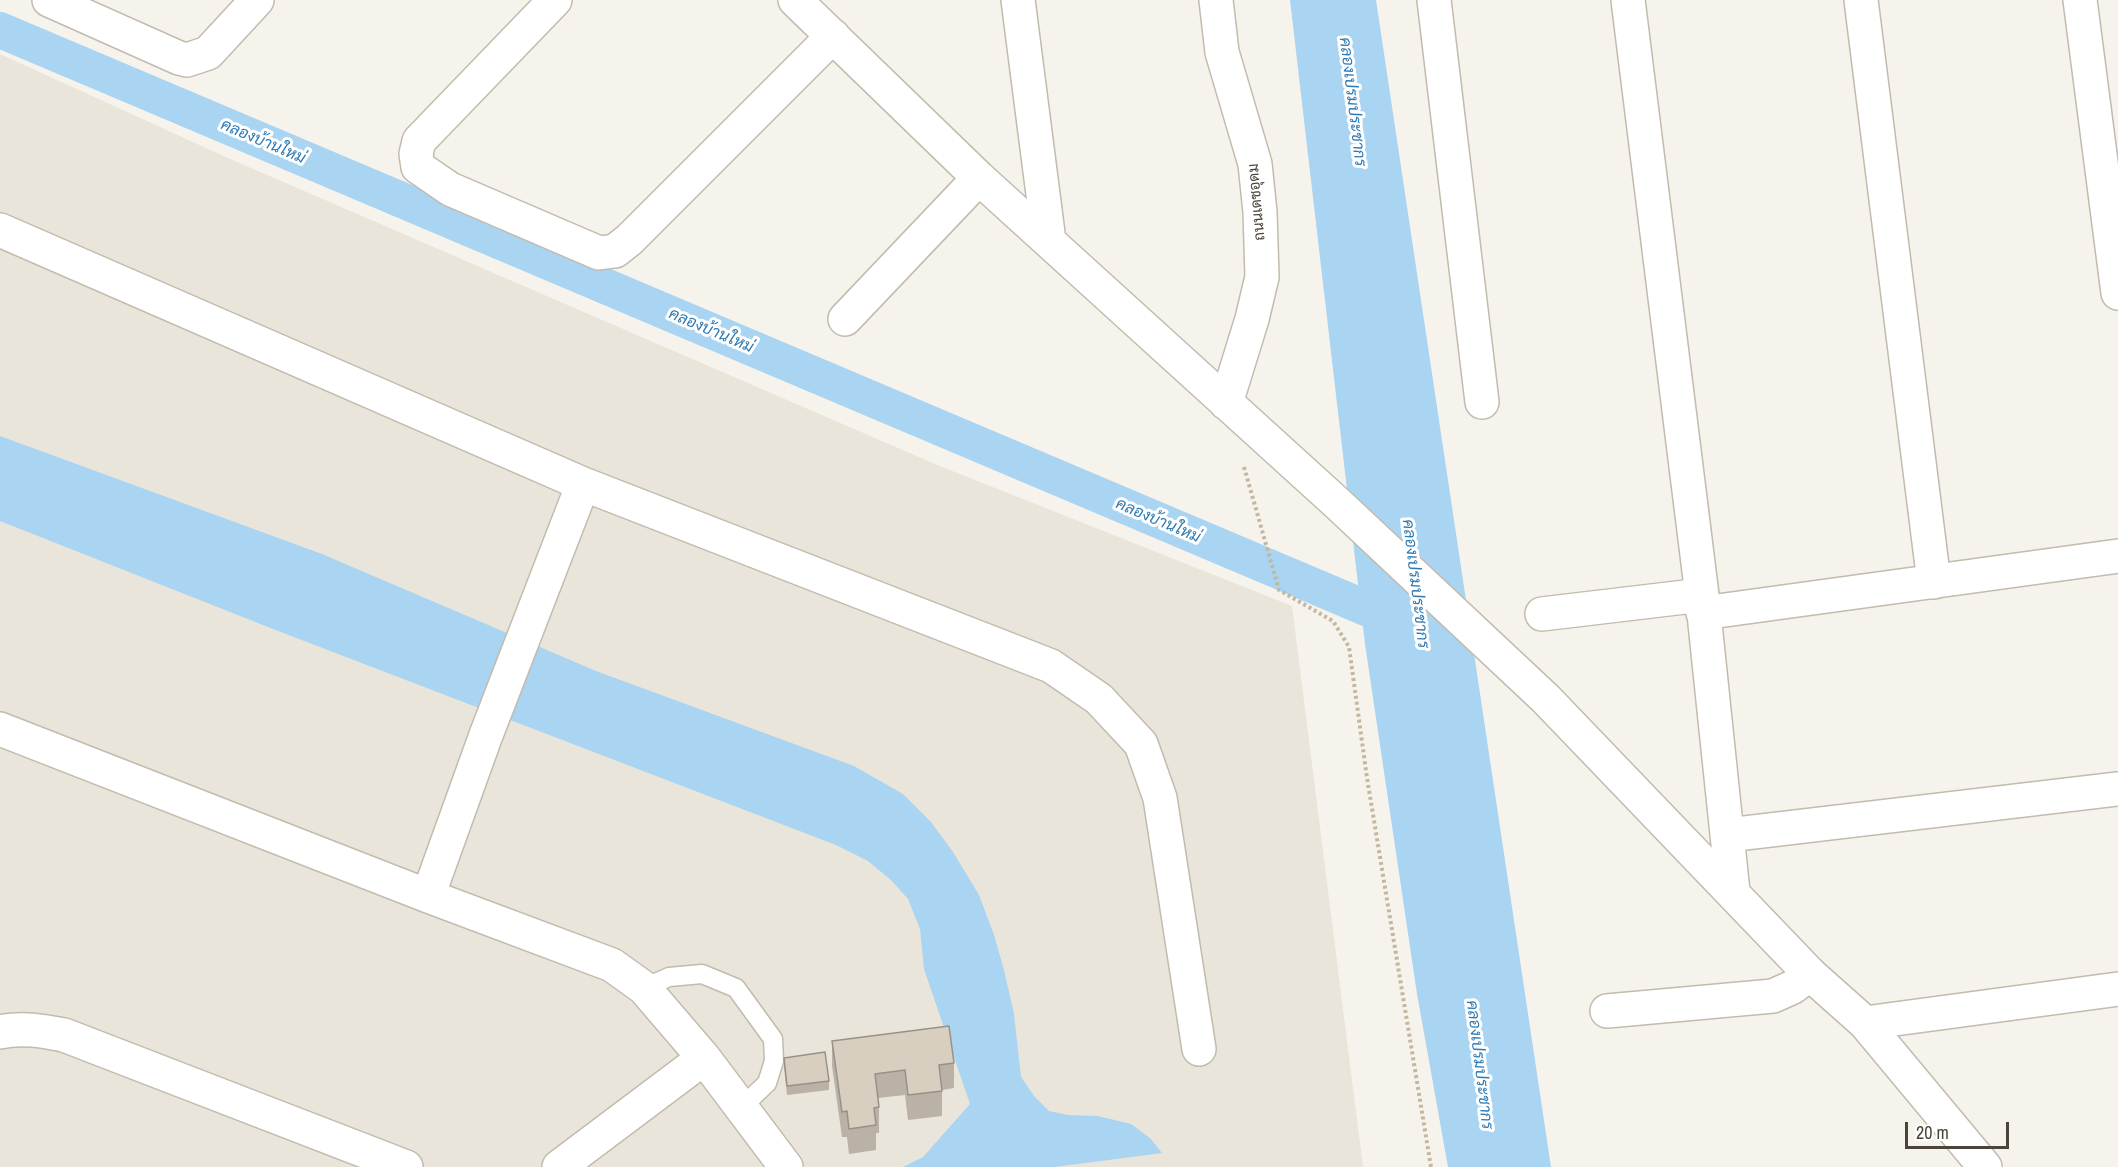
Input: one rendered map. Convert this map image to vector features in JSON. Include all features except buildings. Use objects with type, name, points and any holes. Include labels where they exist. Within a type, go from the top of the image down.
[{"type":"street","points":[[49,0],[178,58],[188,60],[208,53],[256,0]]},
{"type":"street","points":[[555,0],[419,141],[416,147],[416,161],[418,167],[450,189],[599,253],[615,250],[629,240],[833,36]]},
{"type":"street","points":[[795,0],[980,178],[1337,503],[1546,699],[1810,974],[1866,1023],[1985,1167]]},
{"type":"street","points":[[1018,0],[1049,241]]},
{"type":"street","name":"ถนนเดชอุดม","points":[[1216,0],[1222,52],[1255,164],[1260,212],[1262,278],[1226,403]]},
{"type":"street","points":[[1434,0],[1482,402]]},
{"type":"street","points":[[1628,0],[1702,604],[1733,892]]},
{"type":"street","points":[[1861,0],[1934,582]]},
{"type":"street","points":[[2080,0],[2118,293]]},
{"type":"street","points":[[845,319],[980,178]]},
{"type":"street","points":[[0,231],[583,484],[1051,666],[1099,699],[1141,744],[1160,798],[1199,1049]]},
{"type":"street","points":[[428,896],[486,735],[583,484]]},
{"type":"street","points":[[1542,614],[1702,604],[1934,582],[2118,556]]},
{"type":"street","points":[[0,729],[428,896],[612,965],[644,988],[704,1058],[786,1167]]},
{"type":"street","points":[[1728,835],[2118,789]]},
{"type":"street","points":[[1607,1011],[1773,996],[1793,987],[1810,974]]},
{"type":"street","points":[[1866,1023],[2118,989]]},
{"type":"street","points":[[0,1032],[34,1030],[64,1035],[405,1167]]},
{"type":"street","points":[[559,1167],[704,1058]]},
{"type":"lane","points":[[644,988],[669,977],[702,974],[736,987],[774,1039],[774,1061],[767,1083],[742,1107]]},
{"type":"path","points":[[1262,529],[1280,590],[1333,621],[1349,647],[1367,778],[1431,1167]]},
{"type":"shaded area","points":[[0,54],[228,158],[935,464],[1292,606],[1363,1167],[0,1167]]},
{"type":"water","name":"คลองเปรมประชากร","points":[[1290,0],[1376,0],[1551,1167],[1448,1167],[1417,994],[1365,644]]},
{"type":"water","points":[[0,436],[322,554],[596,671],[854,766],[903,794],[931,822],[953,852],[979,895],[1004,970],[1014,1014],[1021,1077],[1034,1096],[1049,1111],[1068,1115],[1098,1116],[1131,1124],[1150,1138],[1162,1153],[1055,1167],[903,1167],[923,1157],[970,1104],[924,969],[920,929],[908,899],[891,880],[868,861],[836,845],[273,629],[0,521]]},
{"type":"waterway","name":"คลองบ้านใหม่","points":[[0,30],[1406,625]]}]
